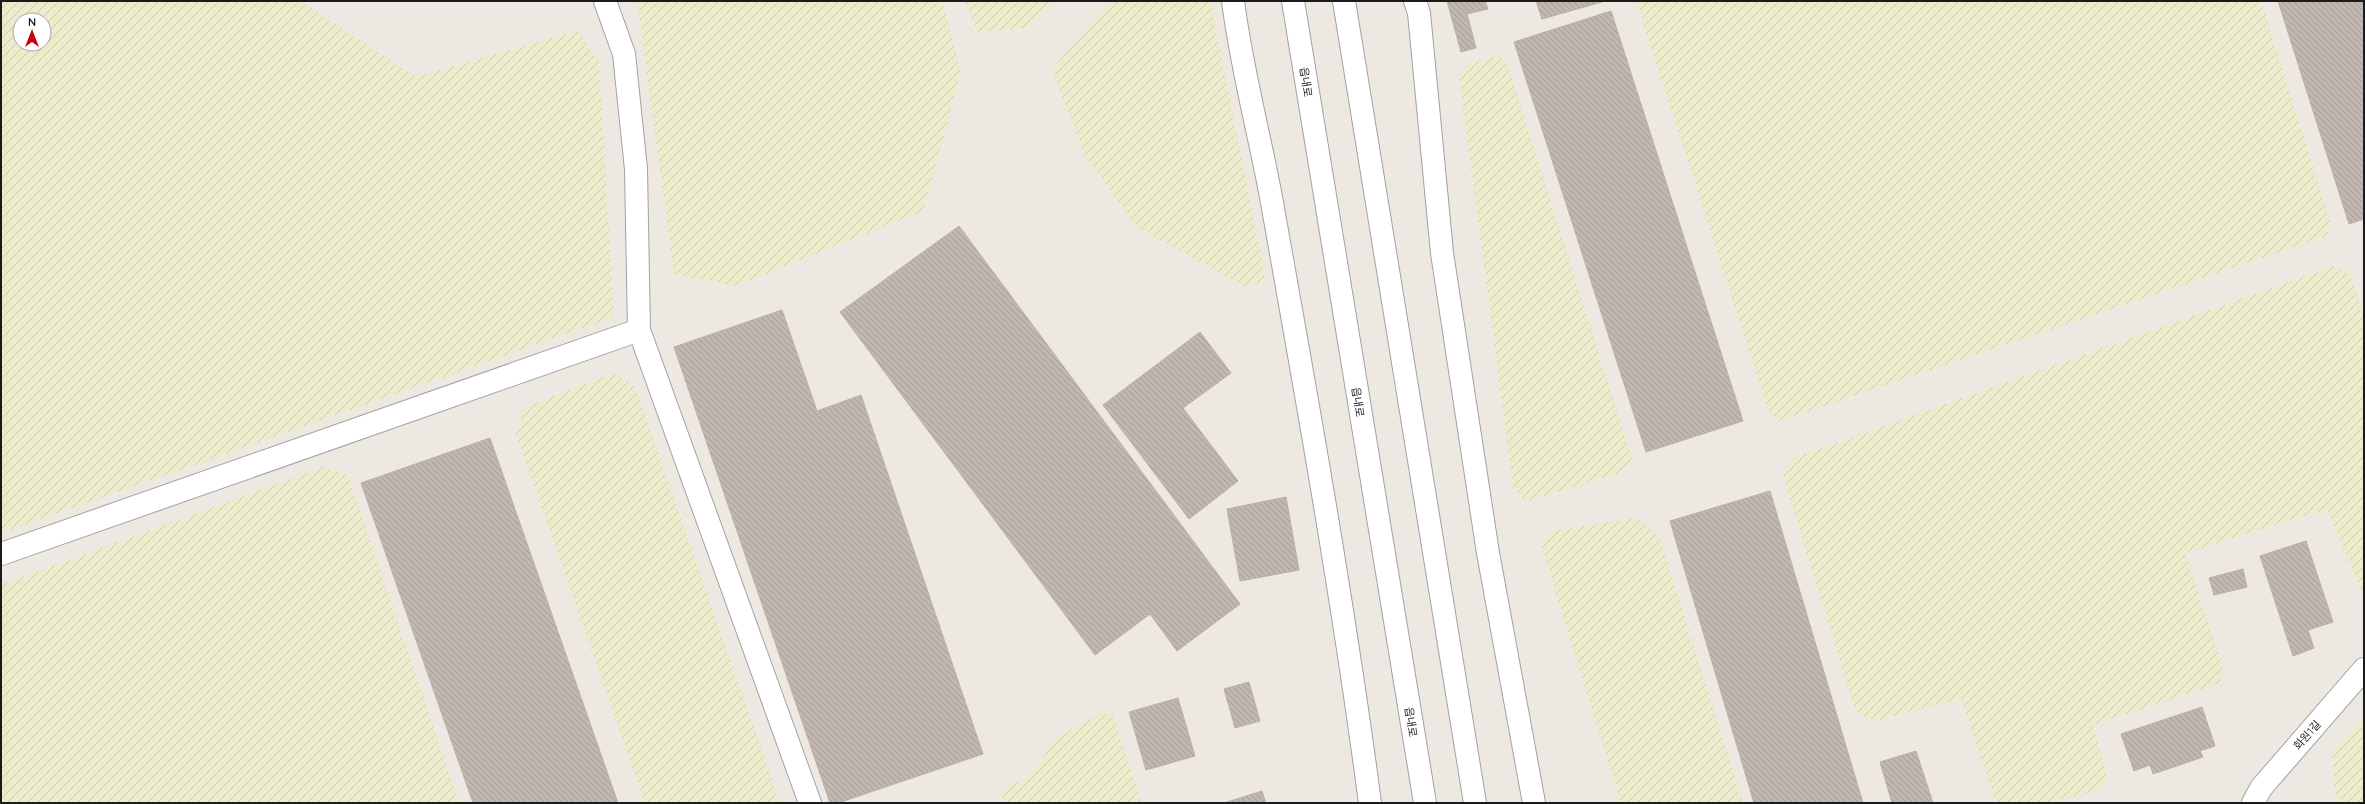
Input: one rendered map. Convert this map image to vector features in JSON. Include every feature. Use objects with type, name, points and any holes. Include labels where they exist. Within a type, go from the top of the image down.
[{"type":"street","points":[[606,1],[624,54],[636,169],[639,330],[810,803]]},
{"type":"street","points":[[1233,1],[1238,36],[1271,197],[1320,473],[1355,690],[1370,803]]},
{"type":"street","name":"읍내로","points":[[1293,1],[1425,803]]},
{"type":"street","points":[[1344,1],[1475,803]]},
{"type":"street","points":[[1416,1],[1419,13],[1442,253],[1488,553],[1534,803]]},
{"type":"street","points":[[1,554],[639,330]]},
{"type":"street","name":"화원1길","points":[[2253,803],[2261,788],[2364,668]]},
{"type":"green space","points":[[1,1],[300,1],[415,77],[578,30],[599,62],[614,317],[1,533]]},
{"type":"green space","points":[[637,1],[942,1],[961,73],[923,211],[735,286],[674,274]]},
{"type":"green space","points":[[965,1],[1053,1],[1028,28],[978,32]]},
{"type":"green space","points":[[1112,1],[1210,1],[1266,281],[1243,286],[1137,227],[1085,156],[1052,69]]},
{"type":"green space","points":[[1636,1],[2261,1],[2331,224],[2327,236],[1780,421],[1769,412]]},
{"type":"green space","points":[[1499,55],[1508,66],[1633,462],[1619,473],[1525,502],[1513,487],[1459,76],[1466,65]]},
{"type":"green space","points":[[2334,266],[2350,274],[2364,316],[2364,597],[2327,509],[2185,553],[2223,668],[2220,683],[2093,725],[2108,781],[2096,791],[2045,803],[1996,803],[1961,698],[1875,721],[1856,712],[1783,477],[1791,459]]},
{"type":"green space","points":[[613,373],[635,387],[780,803],[645,803],[516,434],[525,407]]},
{"type":"green space","points":[[323,467],[348,475],[459,803],[1,803],[1,585]]},
{"type":"green space","points":[[1636,518],[1659,536],[1743,803],[1621,803],[1540,542],[1552,531]]},
{"type":"green space","points":[[1102,713],[1113,716],[1142,803],[1004,803],[1000,791],[1031,775],[1058,736]]},
{"type":"green space","points":[[2364,716],[2364,803],[2344,803],[2335,794],[2332,751]]},
{"type":"building","points":[[1447,1],[1485,1],[1488,9],[1467,14],[1476,48],[1461,52]]},
{"type":"building","points":[[1536,1],[1601,1],[1602,2],[1542,19]]},
{"type":"building","points":[[2278,1],[2364,1],[2364,219],[2349,224]]},
{"type":"building","points":[[1611,11],[1743,421],[1646,452],[1514,42]]},
{"type":"building","points":[[959,226],[1240,604],[1177,651],[1150,614],[1095,655],[840,312]]},
{"type":"building","points":[[782,310],[817,411],[861,395],[983,754],[838,803],[830,803],[674,347]]},
{"type":"building","points":[[1200,332],[1231,373],[1183,408],[1238,481],[1189,519],[1103,405]]},
{"type":"building","points":[[490,438],[618,803],[473,803],[361,483]]},
{"type":"building","points":[[1770,491],[1863,803],[1754,803],[1670,521]]},
{"type":"building","points":[[1286,497],[1299,570],[1240,581],[1227,509]]},
{"type":"building","points":[[2306,541],[2333,622],[2308,630],[2314,648],[2293,656],[2260,556]]},
{"type":"building","points":[[2243,569],[2247,587],[2214,595],[2209,578]]},
{"type":"building","points":[[1249,682],[1260,721],[1235,728],[1224,689]]},
{"type":"building","points":[[1178,698],[1195,756],[1146,770],[1129,712]]},
{"type":"building","points":[[2202,707],[2215,746],[2200,751],[2203,757],[2153,774],[2150,765],[2134,771],[2121,734]]},
{"type":"building","points":[[1916,751],[1933,803],[1892,803],[1880,762]]},
{"type":"building","points":[[1262,791],[1266,803],[1224,803]]}]
